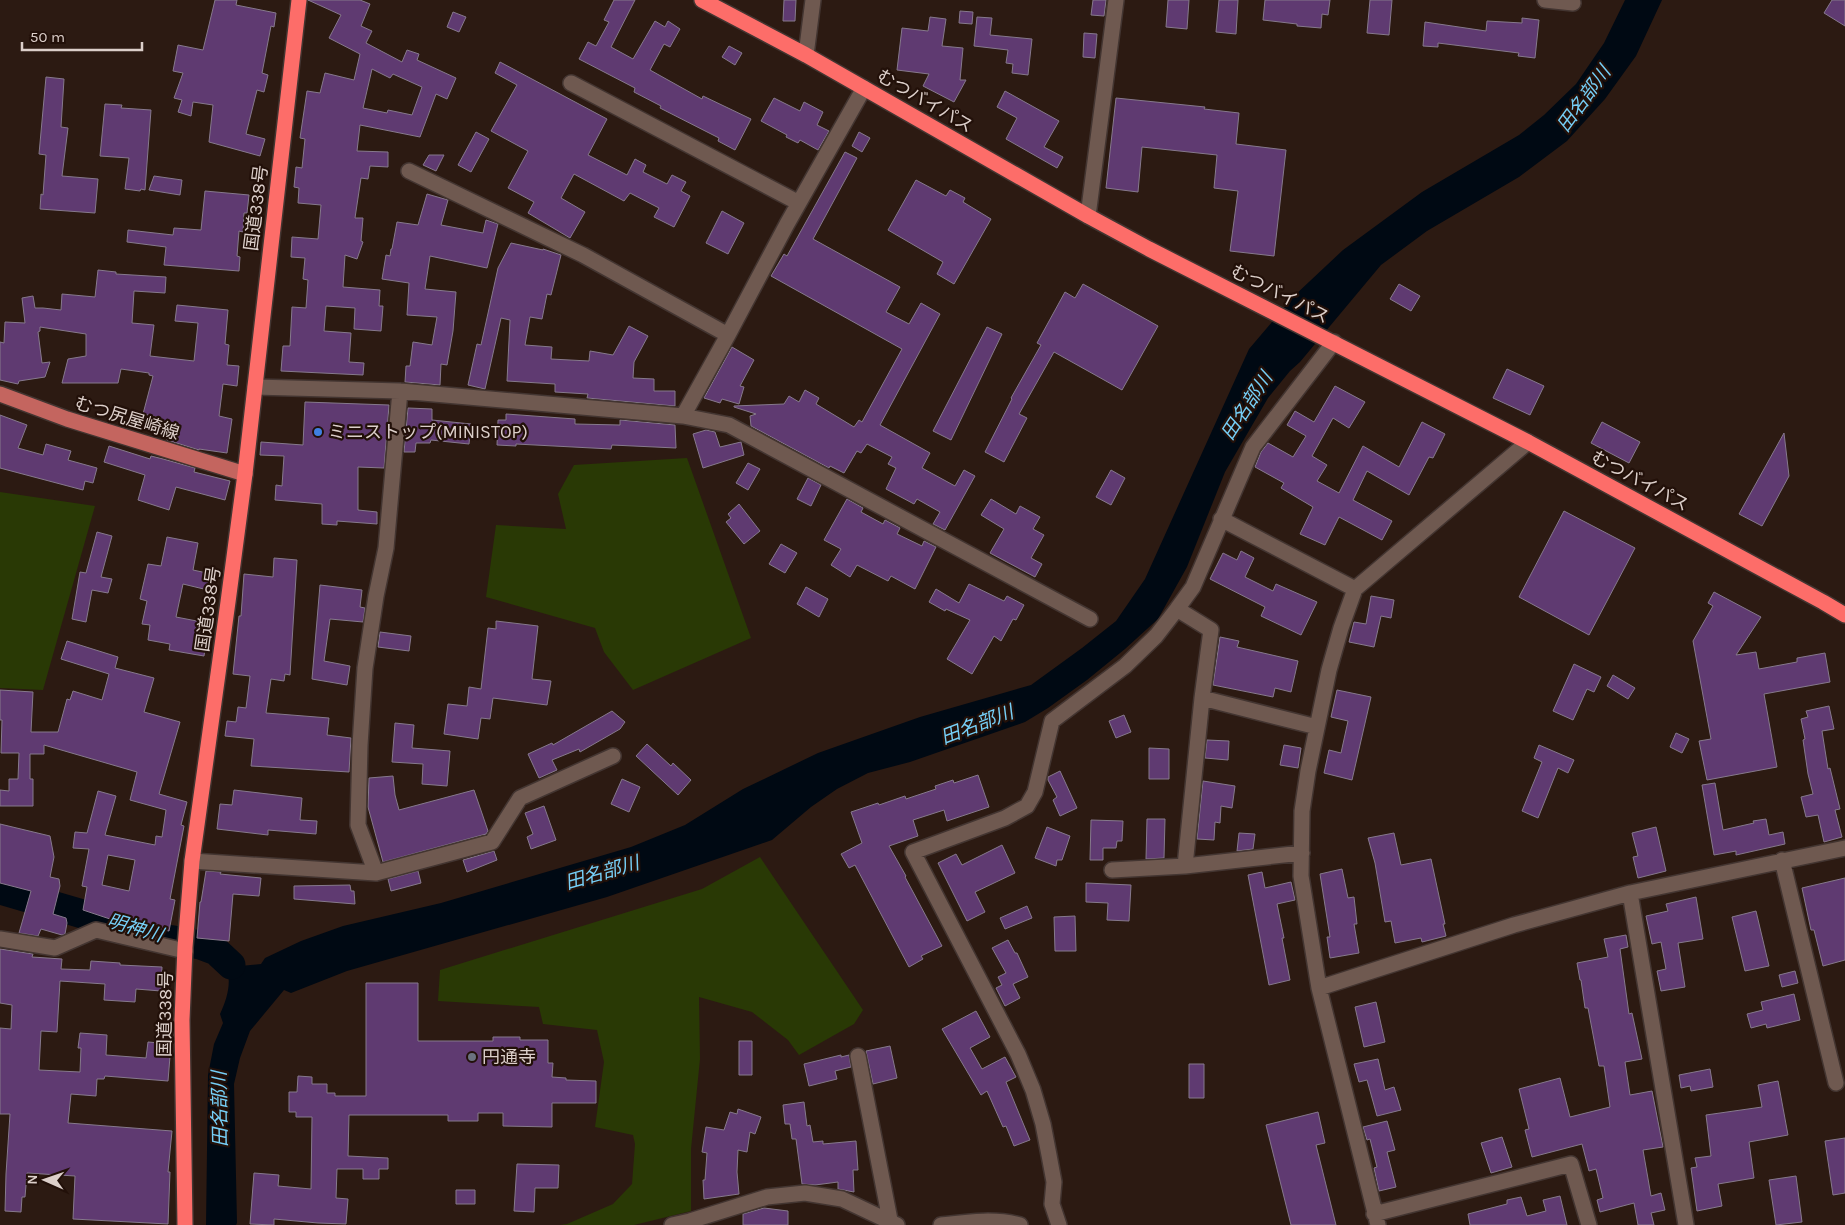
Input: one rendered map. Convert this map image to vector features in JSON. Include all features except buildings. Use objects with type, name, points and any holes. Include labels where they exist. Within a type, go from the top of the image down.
[{"type":"highway","name":"国道338号","points":[[185,1225],[182,1020],[185,944],[192,861],[245,474],[299,0]]},
{"type":"highway","name":"むつバイパス","points":[[702,0],[806,55],[1088,216],[1528,442],[1845,615]]},
{"type":"main road","name":"むつ尻屋崎線","points":[[0,394],[67,419],[245,474]]},
{"type":"street","points":[[806,55],[812,0]]},
{"type":"street","points":[[1088,216],[1116,0]]},
{"type":"street","points":[[1545,0],[1574,3]]},
{"type":"street","points":[[571,83],[799,203]]},
{"type":"street","points":[[683,416],[864,88]]},
{"type":"street","points":[[409,172],[583,255],[728,335]]},
{"type":"street","points":[[1059,1225],[1052,1204],[1054,1182],[1049,1154],[1033,1090],[1018,1054],[914,852],[990,824],[1027,806],[1035,792],[1052,721],[1126,666],[1156,636],[1177,609],[1193,587],[1253,447],[1329,341]]},
{"type":"street","points":[[255,387],[400,392],[683,416],[729,425],[1090,619]]},
{"type":"street","points":[[376,873],[358,825],[360,745],[365,668],[376,596],[386,548],[400,392]]},
{"type":"street","points":[[1528,442],[1355,589],[1329,670],[1317,727],[1302,811],[1301,876],[1320,988],[1376,1220],[1571,1164],[1589,1225]]},
{"type":"street","points":[[1221,520],[1355,589]]},
{"type":"street","points":[[1177,609],[1211,630],[1185,866]]},
{"type":"street","points":[[1202,698],[1317,727]]},
{"type":"street","points":[[192,861],[376,873],[492,842],[520,798],[613,756]]},
{"type":"street","points":[[1320,988],[1514,924],[1630,893],[1845,848]]},
{"type":"street","points":[[1112,870],[1185,866],[1302,853]]},
{"type":"street","points":[[1782,860],[1836,1083]]},
{"type":"street","points":[[1630,893],[1686,1225]]},
{"type":"street","points":[[0,939],[55,948],[96,930],[185,944]]},
{"type":"street","points":[[858,1056],[894,1223]]},
{"type":"street","points":[[672,1225],[767,1196],[805,1193],[842,1199],[894,1223]]},
{"type":"street","points":[[942,1225],[967,1222],[1008,1222],[1020,1225]]},
{"type":"green space","points":[[687,458],[751,638],[633,690],[604,652],[595,628],[486,597],[496,525],[566,529],[558,494],[574,465]]},
{"type":"green space","points":[[0,492],[95,506],[43,690],[0,688]]},
{"type":"green space","points":[[760,857],[863,1010],[854,1024],[799,1055],[788,1040],[752,1012],[699,997],[700,1059],[691,1149],[691,1211],[634,1225],[560,1225],[567,1224],[613,1204],[632,1184],[635,1144],[633,1135],[595,1127],[604,1062],[597,1030],[543,1024],[539,1007],[438,1001],[440,970],[702,889]]},
{"type":"water","name":"田名部川","points":[[1625,0],[1662,0],[1636,56],[1605,99],[1567,141],[1519,177],[1427,231],[1381,265],[1268,398],[1225,472],[1187,567],[1158,619],[1125,649],[1087,680],[1025,722],[910,762],[868,773],[837,789],[811,807],[772,840],[607,897],[347,971],[291,993],[284,990],[250,1031],[240,1058],[234,1084],[237,1223],[236,1225],[206,1225],[208,1075],[214,1044],[223,1023],[220,1014],[226,999],[229,983],[226,967],[222,961],[213,954],[200,950],[202,941],[233,954],[240,966],[261,964],[265,958],[301,941],[343,926],[441,903],[631,847],[685,825],[743,789],[818,753],[920,717],[1031,685],[1116,621],[1145,579],[1249,349],[1294,296],[1343,250],[1422,192],[1519,135],[1544,115],[1576,84],[1604,43]]},
{"type":"waterway","name":"明神川","points":[[0,890],[168,939],[200,945],[216,951],[231,965]]},
{"type":"place","name":"ミニストップ(MINISTOP)","points":[[318,432]]},
{"type":"place","name":"円通寺","points":[[472,1057]]}]
